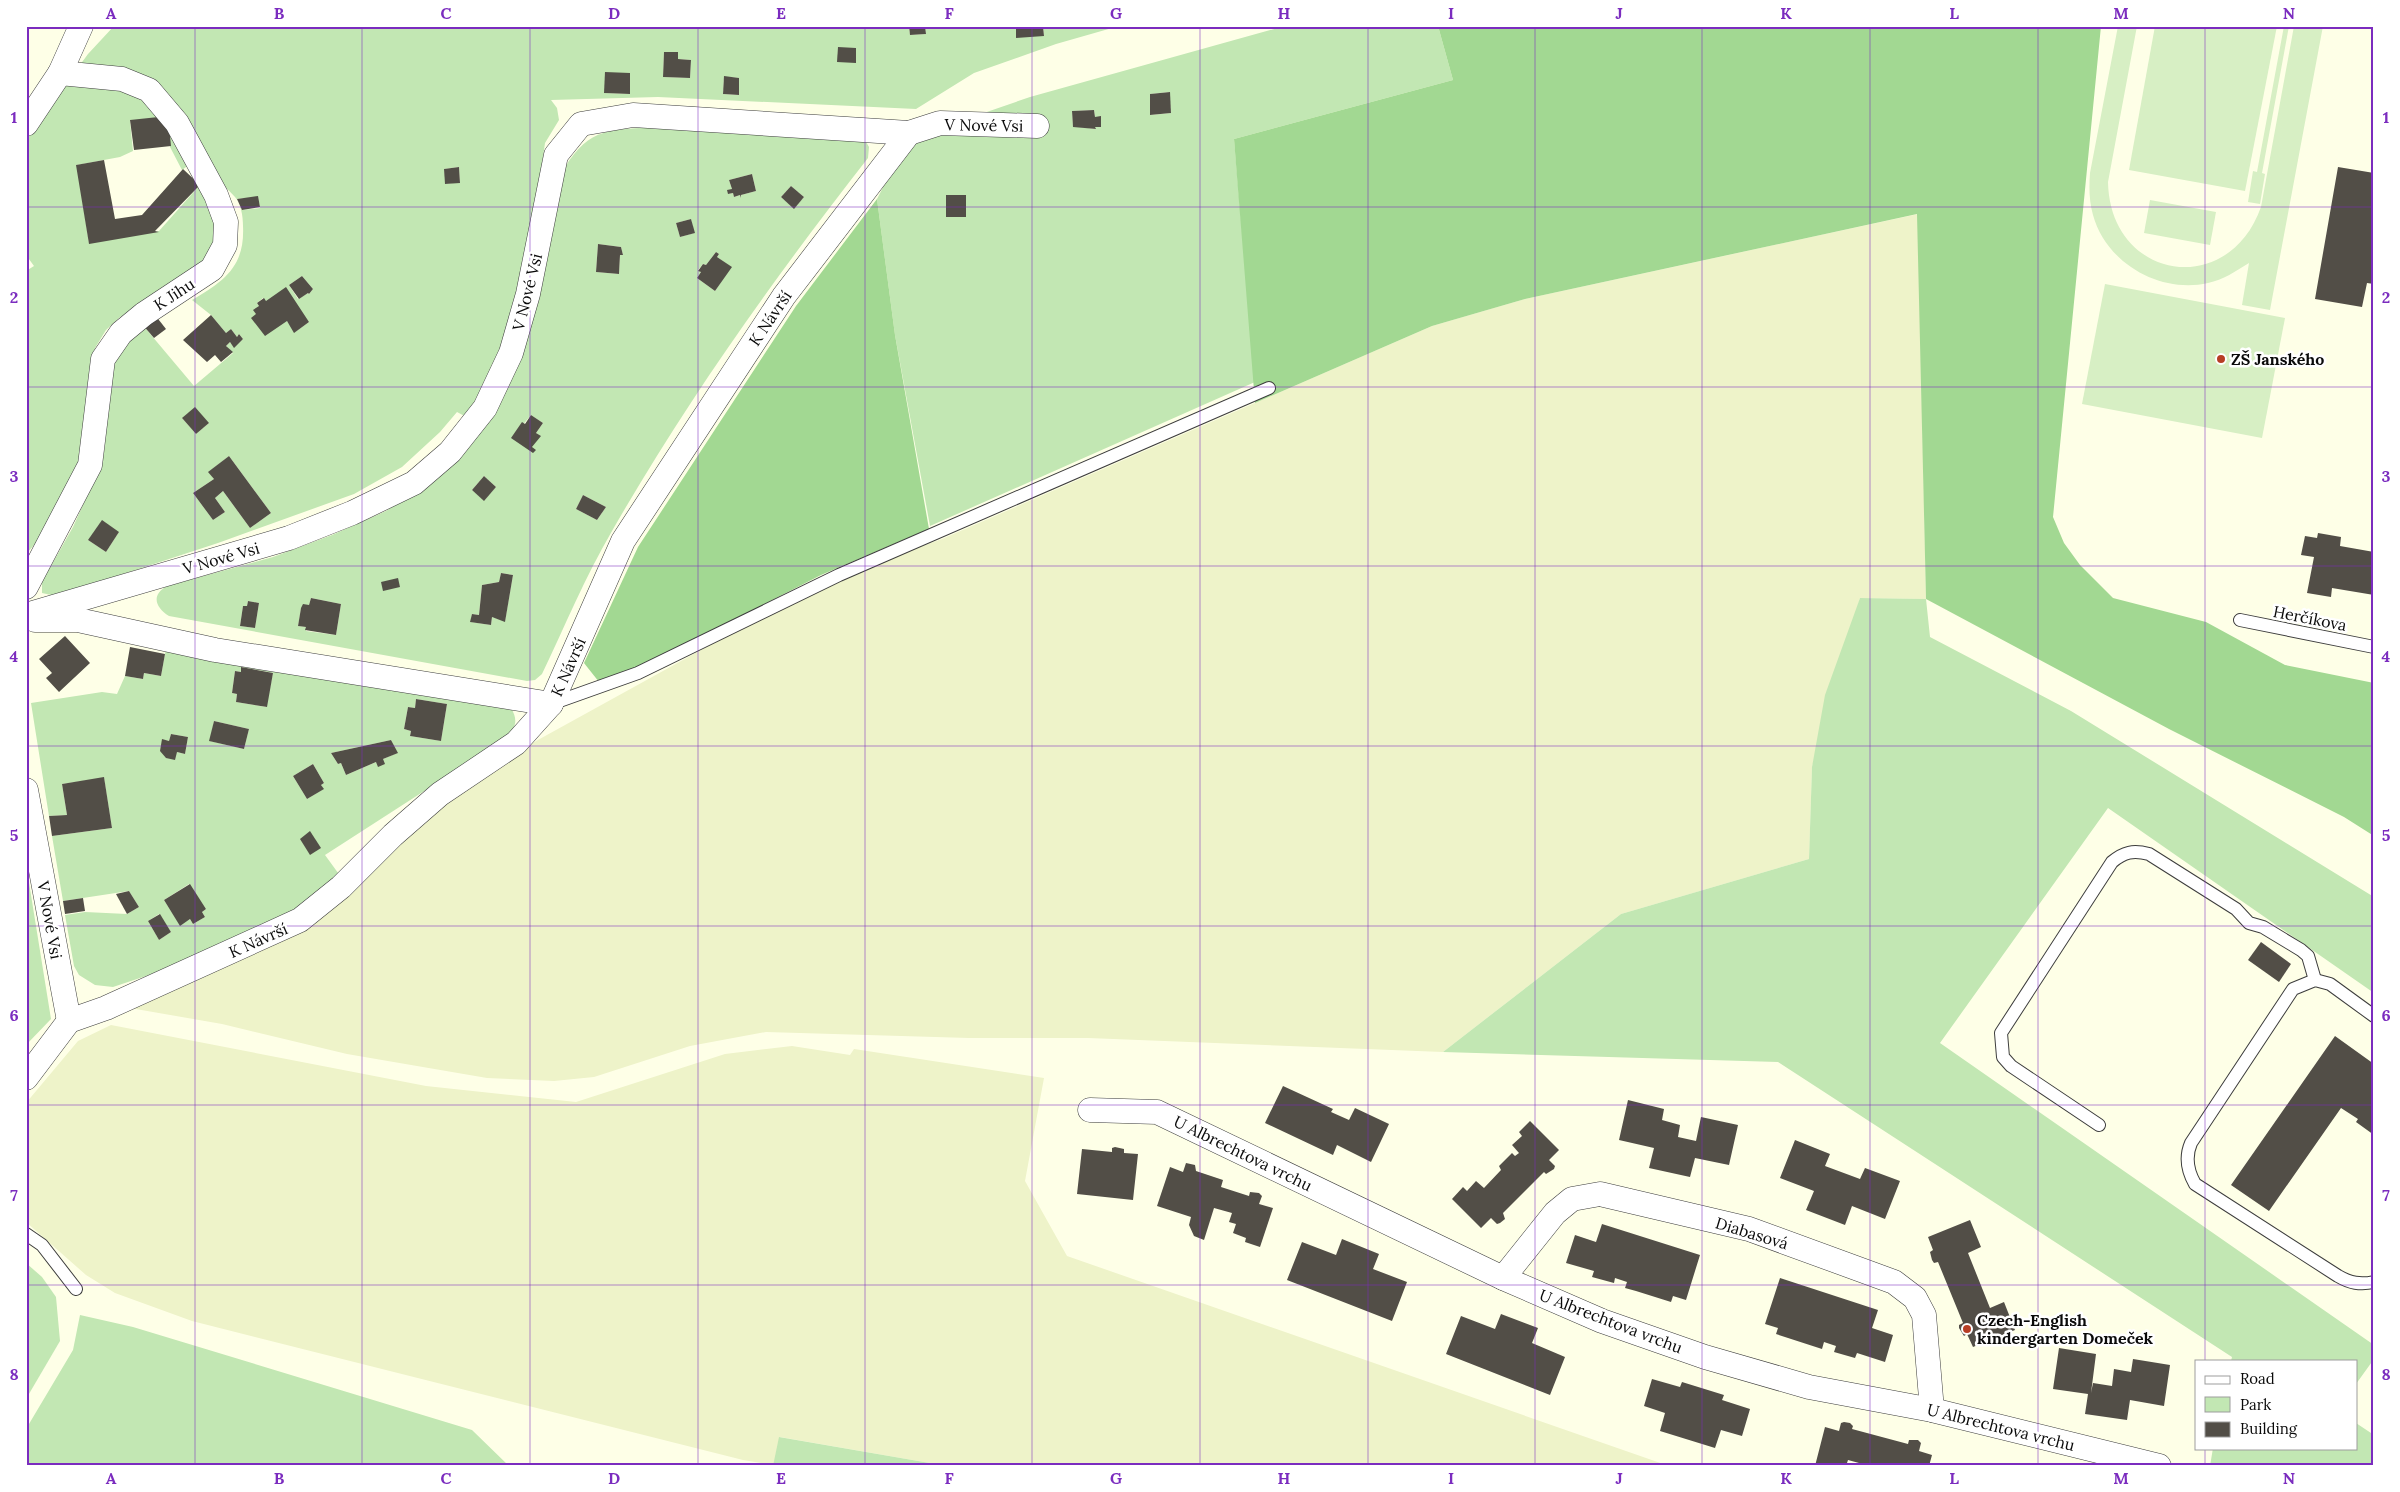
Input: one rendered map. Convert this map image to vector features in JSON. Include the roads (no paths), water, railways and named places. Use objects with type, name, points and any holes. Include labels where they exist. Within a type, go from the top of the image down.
[{"type":"street","points":[[26,124],[60,73],[81,26]]},
{"type":"street","name":"K Jihu","points":[[26,587],[90,465],[103,359],[121,333],[144,314],[212,269],[225,245],[226,222],[216,195],[177,123],[149,90],[122,79],[60,73]]},
{"type":"street","name":"V Nové Vsi","points":[[26,615],[289,538],[352,513],[414,483],[450,452],[485,408],[511,353],[528,294],[556,154],[581,124],[633,115],[909,133],[940,123],[1036,126]]},
{"type":"street","name":"K Návrší","points":[[69,1021],[106,1008],[300,920],[341,887],[393,835],[440,794],[516,743],[551,704],[623,541],[784,296],[909,133]]},
{"type":"street","points":[[26,620],[78,620],[215,650],[551,704]]},
{"type":"street","name":"V Nové Vsi","points":[[26,790],[69,1021]]},
{"type":"street","points":[[26,1078],[69,1021]]},
{"type":"street","name":"U Albrechtova vrchu","points":[[1090,1110],[1158,1112],[1503,1278],[1602,1321],[1705,1357],[1809,1387],[1932,1410],[2159,1466]]},
{"type":"street","name":"Diabasová","points":[[1503,1278],[1556,1212],[1572,1199],[1600,1194],[1749,1229],[1894,1282],[1915,1298],[1924,1315],[1932,1410]]},
{"type":"lane","points":[[551,704],[638,673],[839,575],[1269,388]]},
{"type":"lane","name":"Herčíkova","points":[[2240,620],[2374,647]]},
{"type":"lane","points":[[2099,1125],[2011,1066],[2003,1057],[2001,1033],[2112,862],[2123,853],[2136,851],[2149,854],[2236,909],[2249,923],[2263,928],[2301,950],[2308,956],[2315,980]]},
{"type":"lane","points":[[2374,1016],[2330,984],[2315,980],[2293,989],[2192,1143],[2187,1154],[2190,1175],[2194,1184],[2338,1276],[2351,1283],[2365,1284],[2374,1282]]},
{"type":"lane","points":[[26,1234],[42,1246],[76,1289]]},
{"type":"place","name":"ZŠ Janského","points":[[2221,359]]},
{"type":"place","name":"Czech-English kindergarten Domeček","points":[[1967,1329]]}]
